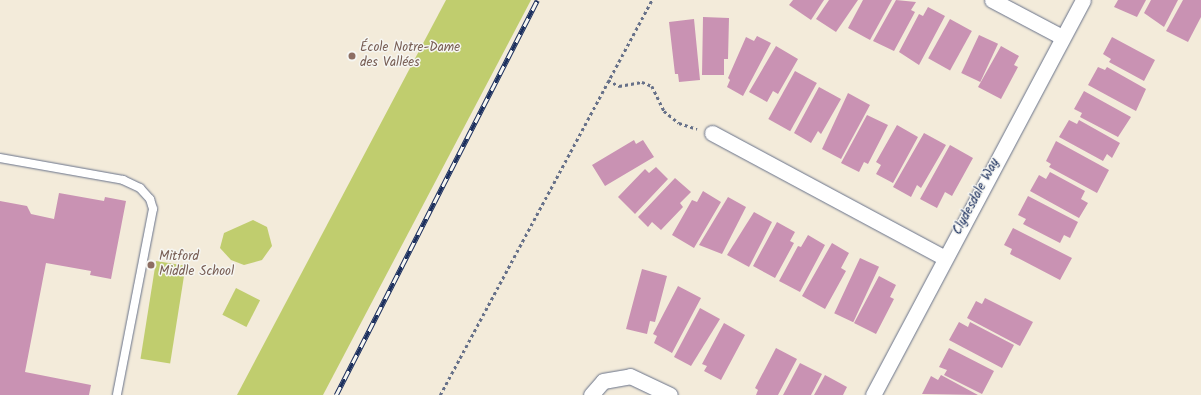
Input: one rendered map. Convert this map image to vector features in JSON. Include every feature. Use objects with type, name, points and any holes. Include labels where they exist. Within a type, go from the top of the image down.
[{"type":"street","points":[[992,0],[1062,36]]},
{"type":"street","name":"Clydesdale Way","points":[[872,395],[1062,36],[1083,0]]},
{"type":"street","points":[[712,133],[945,258]]},
{"type":"street","points":[[591,395],[603,381],[630,376],[670,395]]},
{"type":"lane","points":[[0,158],[123,180],[140,188],[150,199],[153,209],[116,395]]},
{"type":"path","points":[[440,395],[652,0]]},
{"type":"path","points":[[608,80],[619,86],[647,84],[664,110],[679,123],[712,133]]},
{"type":"green space","points":[[446,0],[531,0],[323,395],[237,395]]},
{"type":"green space","points":[[253,220],[267,227],[272,246],[262,260],[244,265],[231,260],[220,248],[224,233]]},
{"type":"green space","points":[[156,261],[186,266],[170,363],[141,359]]},
{"type":"green space","points":[[236,288],[260,300],[246,327],[222,315]]},
{"type":"building","points":[[793,0],[824,0],[811,20],[789,5]]},
{"type":"building","points":[[829,0],[858,0],[836,32],[816,19]]},
{"type":"building","points":[[863,0],[892,0],[870,40],[848,28]]},
{"type":"building","points":[[896,0],[916,2],[911,10],[915,12],[894,51],[873,41]]},
{"type":"building","points":[[1118,0],[1146,0],[1137,17],[1114,7]]},
{"type":"building","points":[[1151,0],[1178,0],[1164,27],[1144,13]]},
{"type":"building","points":[[1183,0],[1201,0],[1201,17],[1188,42],[1166,31]]},
{"type":"building","points":[[928,7],[945,16],[919,65],[899,52],[919,14],[923,16]]},
{"type":"building","points":[[703,17],[729,18],[728,59],[724,59],[724,75],[702,75]]},
{"type":"building","points":[[694,19],[700,80],[679,82],[678,74],[675,74],[669,22]]},
{"type":"building","points":[[950,19],[972,31],[950,70],[928,58]]},
{"type":"building","points":[[979,35],[998,44],[980,82],[961,73]]},
{"type":"building","points":[[757,36],[771,43],[743,96],[727,87],[730,80],[728,78],[746,37],[754,41]]},
{"type":"building","points":[[1112,37],[1155,60],[1144,81],[1109,62],[1111,59],[1103,54]]},
{"type":"building","points":[[776,46],[798,59],[778,94],[773,91],[767,102],[749,92]]},
{"type":"building","points":[[1001,46],[1019,56],[1014,65],[1018,67],[1001,99],[978,87]]},
{"type":"building","points":[[1098,67],[1105,70],[1107,67],[1146,89],[1136,111],[1088,85]]},
{"type":"building","points":[[795,71],[817,83],[790,131],[768,119]]},
{"type":"building","points":[[819,87],[841,99],[821,134],[818,131],[811,143],[794,133]]},
{"type":"building","points":[[1084,91],[1131,117],[1118,137],[1080,117],[1082,113],[1074,109]]},
{"type":"building","points":[[848,93],[870,105],[841,159],[822,149]]},
{"type":"building","points":[[867,115],[888,125],[868,164],[864,162],[859,172],[841,163]]},
{"type":"building","points":[[1069,120],[1077,124],[1079,120],[1120,143],[1112,158],[1107,154],[1103,161],[1059,137]]},
{"type":"building","points":[[897,125],[918,137],[893,183],[876,174],[881,165],[876,162]]},
{"type":"building","points":[[924,133],[946,145],[921,188],[917,185],[911,197],[893,187]]},
{"type":"building","points":[[634,140],[636,144],[643,140],[654,157],[605,186],[592,165]]},
{"type":"building","points":[[1056,141],[1109,170],[1097,193],[1049,167],[1051,164],[1046,161]]},
{"type":"building","points":[[950,145],[973,158],[952,196],[945,192],[937,208],[920,199]]},
{"type":"building","points":[[656,167],[668,179],[635,214],[618,197],[645,169],[649,173]]},
{"type":"building","points":[[1050,172],[1085,191],[1081,199],[1088,203],[1079,218],[1030,191],[1039,175],[1046,179]]},
{"type":"building","points":[[675,178],[691,192],[680,203],[683,207],[661,230],[652,222],[648,227],[638,217]]},
{"type":"building","points":[[703,191],[721,202],[694,248],[672,235],[692,200],[697,202]]},
{"type":"building","points":[[59,193],[104,201],[105,197],[126,201],[111,279],[90,275],[91,271],[46,263],[25,372],[91,385],[89,395],[0,395],[0,201],[27,206],[31,214],[54,219]]},
{"type":"building","points":[[1028,196],[1078,222],[1070,238],[1064,235],[1060,243],[1023,224],[1026,219],[1018,215]]},
{"type":"building","points":[[728,197],[746,207],[722,254],[699,245]]},
{"type":"building","points":[[754,212],[772,222],[749,267],[727,255]]},
{"type":"building","points":[[777,222],[795,232],[790,241],[794,243],[775,278],[753,266]]},
{"type":"building","points":[[1013,228],[1072,258],[1060,280],[1010,254],[1012,249],[1004,245]]},
{"type":"building","points":[[808,235],[825,245],[800,292],[779,281],[798,246],[801,247]]},
{"type":"building","points":[[832,243],[849,253],[841,268],[846,271],[825,309],[802,296]]},
{"type":"building","points":[[860,258],[879,267],[853,322],[834,313]]},
{"type":"building","points":[[642,269],[667,276],[655,322],[650,321],[647,334],[626,329]]},
{"type":"building","points":[[879,276],[896,285],[890,297],[894,299],[876,334],[854,323]]},
{"type":"building","points":[[678,286],[701,298],[672,353],[654,343],[657,336],[653,334]]},
{"type":"building","points":[[985,298],[1033,322],[1020,346],[967,318],[976,301],[982,304]]},
{"type":"building","points":[[700,308],[720,319],[691,366],[674,357]]},
{"type":"building","points":[[959,322],[968,327],[970,322],[1014,345],[1002,368],[949,340]]},
{"type":"building","points":[[724,323],[745,335],[721,380],[704,371],[707,366],[702,364]]},
{"type":"building","points":[[776,348],[797,359],[778,395],[756,395],[758,390],[755,388]]},
{"type":"building","points":[[949,348],[994,371],[982,394],[944,375],[947,370],[939,367]]},
{"type":"building","points":[[800,363],[822,374],[811,395],[783,395]]},
{"type":"building","points":[[825,375],[847,387],[843,395],[814,395]]},
{"type":"building","points":[[941,375],[978,395],[922,394],[931,376],[938,380]]},
{"type":"railway","points":[[336,395],[537,0]]},
{"type":"place","name":"École Notre-Dame des Vallées","points":[[352,56]]},
{"type":"place","name":"Mitford Middle School","points":[[151,265]]}]
